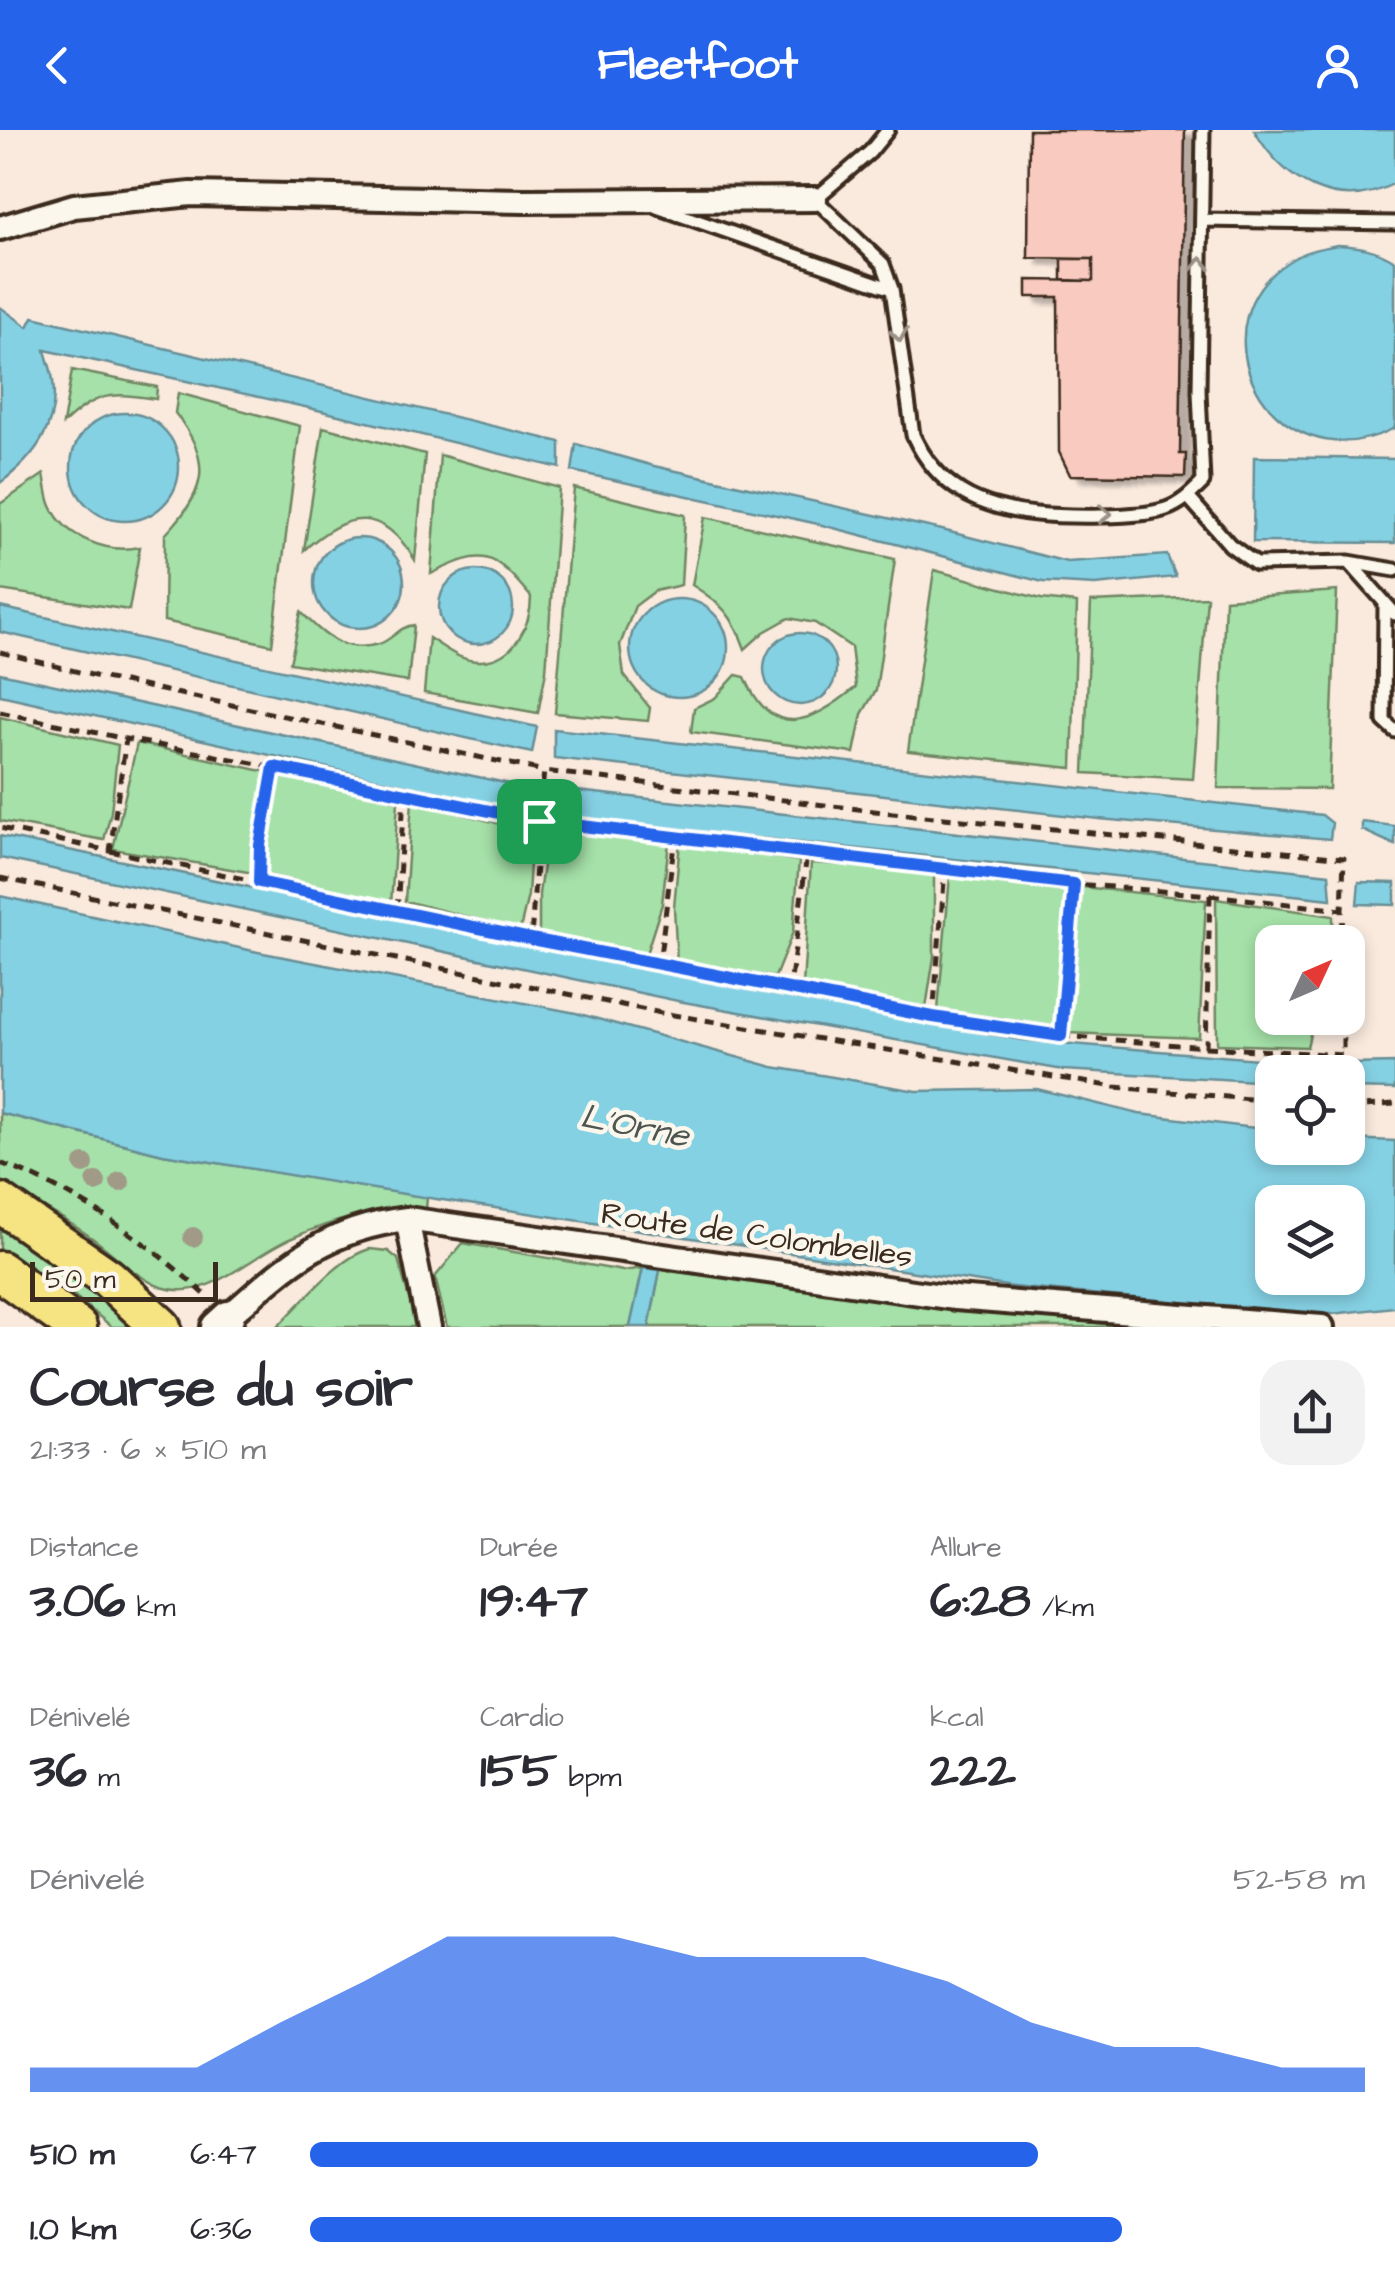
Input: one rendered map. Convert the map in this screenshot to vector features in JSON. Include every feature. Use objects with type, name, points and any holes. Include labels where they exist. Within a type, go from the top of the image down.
[{"type":"main road","points":[[0,1203],[108,1278],[161,1327]]},
{"type":"main road","points":[[0,1270],[77,1327]]},
{"type":"street","points":[[0,228],[74,206],[191,194],[524,201],[815,198]]},
{"type":"street","points":[[406,1218],[429,1327]]},
{"type":"street","name":"Route de Colombelles","points":[[223,1322],[276,1274],[329,1239],[374,1223],[406,1218],[955,1298],[1322,1327]]},
{"type":"lane","points":[[888,130],[870,152],[815,198],[884,264],[892,289],[913,435],[924,457],[940,476],[964,494],[1034,514],[1145,513],[1167,509],[1203,482],[1198,391],[1203,130]]},
{"type":"lane","points":[[634,199],[892,289]]},
{"type":"lane","points":[[1202,220],[1395,223]]},
{"type":"lane","points":[[1188,497],[1230,545],[1256,564],[1349,562],[1395,570]]},
{"type":"lane","points":[[1349,562],[1390,610],[1384,722],[1395,731]]},
{"type":"path","points":[[0,652],[544,772],[882,812],[1344,858],[1342,925]]},
{"type":"path","points":[[0,712],[539,821],[945,870],[1342,910]]},
{"type":"path","points":[[110,851],[126,739]]},
{"type":"path","points":[[259,882],[260,845],[274,767]]},
{"type":"path","points":[[531,939],[544,772]]},
{"type":"path","points":[[397,912],[404,796]]},
{"type":"path","points":[[0,828],[397,912],[933,1017],[1061,1036],[1343,1055],[1343,1035]]},
{"type":"path","points":[[659,964],[675,837]]},
{"type":"path","points":[[790,987],[807,854]]},
{"type":"path","points":[[933,1017],[945,870]]},
{"type":"path","points":[[0,878],[661,1013],[1115,1086],[1255,1098]]},
{"type":"path","points":[[1061,1036],[1074,884]]},
{"type":"path","points":[[1206,1047],[1210,895]]},
{"type":"path","points":[[1365,1105],[1395,1104]]},
{"type":"path","points":[[0,1163],[89,1207],[200,1290]]},
{"type":"green space","points":[[72,370],[157,387],[156,399],[105,397],[63,424]]},
{"type":"green space","points":[[178,393],[300,426],[272,645],[164,621],[165,535],[189,505],[200,476],[196,447],[175,413]]},
{"type":"green space","points":[[323,427],[425,454],[415,560],[390,530],[364,520],[335,527],[304,550]]},
{"type":"green space","points":[[440,455],[559,488],[546,671],[538,713],[424,693],[429,638],[467,659],[481,661],[503,655],[524,629],[531,597],[507,571],[487,558],[464,560],[431,574]]},
{"type":"green space","points":[[44,474],[51,506],[66,527],[101,546],[140,547],[129,610],[0,590],[0,504]]},
{"type":"green space","points":[[574,488],[685,515],[681,585],[655,591],[635,606],[620,645],[624,675],[650,708],[648,721],[555,713]]},
{"type":"green space","points":[[705,517],[895,559],[876,690],[862,714],[854,753],[691,732],[694,708],[715,698],[736,675],[745,677],[768,711],[794,720],[824,710],[856,687],[851,647],[815,623],[789,618],[745,649],[725,611],[692,585]]},
{"type":"green space","points":[[934,570],[1041,599],[1077,603],[1072,768],[908,751]]},
{"type":"green space","points":[[1337,591],[1329,789],[1218,788],[1225,599]]},
{"type":"green space","points":[[1207,597],[1193,779],[1084,773],[1091,602]]},
{"type":"green space","points":[[301,612],[326,635],[354,646],[379,644],[414,625],[408,682],[290,663]]},
{"type":"green space","points":[[0,717],[118,745],[104,840],[0,821]]},
{"type":"green space","points":[[137,743],[267,772],[254,873],[113,849]]},
{"type":"green space","points":[[280,770],[398,801],[391,905],[264,874],[265,840]]},
{"type":"green space","points":[[412,801],[532,832],[528,895],[520,930],[405,901]]},
{"type":"green space","points":[[548,830],[669,842],[662,904],[646,954],[539,936],[539,894]]},
{"type":"green space","points":[[680,842],[799,861],[793,932],[775,977],[677,964],[674,907]]},
{"type":"green space","points":[[811,863],[934,870],[934,957],[926,1008],[803,985]]},
{"type":"green space","points":[[950,876],[1070,891],[1056,1027],[938,1010]]},
{"type":"green space","points":[[1082,887],[1206,900],[1199,1038],[1067,1033]]},
{"type":"green space","points":[[1216,899],[1333,916],[1333,925],[1255,925],[1255,1035],[1310,1035],[1307,1047],[1217,1044]]},
{"type":"green space","points":[[0,1113],[163,1154],[427,1197],[426,1210],[374,1213],[341,1220],[292,1238],[196,1289],[161,1287],[70,1223],[0,1184]]},
{"type":"green space","points":[[0,1219],[143,1327],[112,1327],[66,1289],[0,1249]]},
{"type":"green space","points":[[463,1243],[623,1271],[643,1268],[630,1327],[447,1327],[435,1277]]},
{"type":"green space","points":[[370,1249],[388,1251],[398,1259],[417,1327],[277,1327],[333,1271]]},
{"type":"green space","points":[[660,1270],[1129,1327],[649,1327]]},
{"type":"water","points":[[1254,130],[1395,130],[1395,183],[1353,195],[1314,187],[1280,164]]},
{"type":"water","points":[[1337,245],[1367,249],[1395,261],[1395,428],[1350,441],[1310,436],[1278,417],[1256,388],[1245,353],[1247,316],[1265,282],[1300,255]]},
{"type":"water","points":[[0,307],[28,327],[33,317],[560,442],[560,468],[45,350],[54,397],[48,426],[33,452],[0,483]]},
{"type":"water","points":[[125,413],[146,417],[163,429],[175,446],[179,467],[175,488],[163,505],[146,517],[125,521],[104,517],[87,505],[75,488],[71,467],[75,446],[87,429],[104,417]]},
{"type":"water","points":[[576,444],[654,466],[1067,562],[1167,555],[1176,577],[1095,585],[1043,582],[818,524],[572,471]]},
{"type":"water","points":[[1254,457],[1395,459],[1395,543],[1253,542]]},
{"type":"water","points":[[359,538],[391,551],[404,583],[391,615],[359,628],[327,615],[314,583],[327,551]]},
{"type":"water","points":[[476,570],[502,581],[513,607],[502,633],[476,644],[450,633],[439,607],[450,581]]},
{"type":"water","points":[[679,599],[698,603],[714,613],[724,629],[728,648],[724,667],[714,683],[698,693],[679,697],[660,693],[644,683],[634,667],[630,648],[634,629],[644,613],[660,603]]},
{"type":"water","points":[[0,607],[537,727],[532,753],[0,632]]},
{"type":"water","points":[[800,633],[825,644],[836,669],[825,694],[800,705],[775,694],[764,669],[775,644]]},
{"type":"water","points":[[0,673],[533,789],[531,813],[0,695]]},
{"type":"water","points":[[554,729],[1322,815],[1332,823],[1330,839],[1099,819],[554,758]]},
{"type":"water","points":[[550,788],[1329,874],[1331,899],[550,816]]},
{"type":"water","points":[[1362,822],[1395,826],[1395,845],[1362,830]]},
{"type":"water","points":[[0,836],[792,998],[1022,1040],[1255,1059],[1255,1081],[1063,1070],[678,1001],[0,858]]},
{"type":"water","points":[[1359,882],[1395,883],[1395,905],[1357,904]]},
{"type":"water","name":"L'Orne","points":[[0,896],[258,952],[576,1013],[773,1067],[917,1091],[1037,1089],[1139,1114],[1255,1128],[1255,1165],[1365,1165],[1365,1140],[1395,1141],[1395,1307],[1332,1314],[1289,1312],[1013,1287],[163,1154],[0,1113]]},
{"type":"water","points":[[1395,1063],[1395,1089],[1365,1088],[1365,1064]]},
{"type":"water","points":[[643,1268],[660,1270],[649,1327],[630,1327]]},
{"type":"building","points":[[1029,130],[1185,130],[1180,454],[1186,454],[1185,477],[1070,475],[1059,452],[1058,297],[1027,297],[1027,280],[1093,281],[1093,259],[1028,258]]},
{"type":"building","points":[[1062,259],[1093,259],[1093,281],[1062,280]]},
{"type":"route","points":[[274,767],[539,821],[1074,884],[1061,1036],[933,1017],[259,882],[260,845],[274,767]]}]
